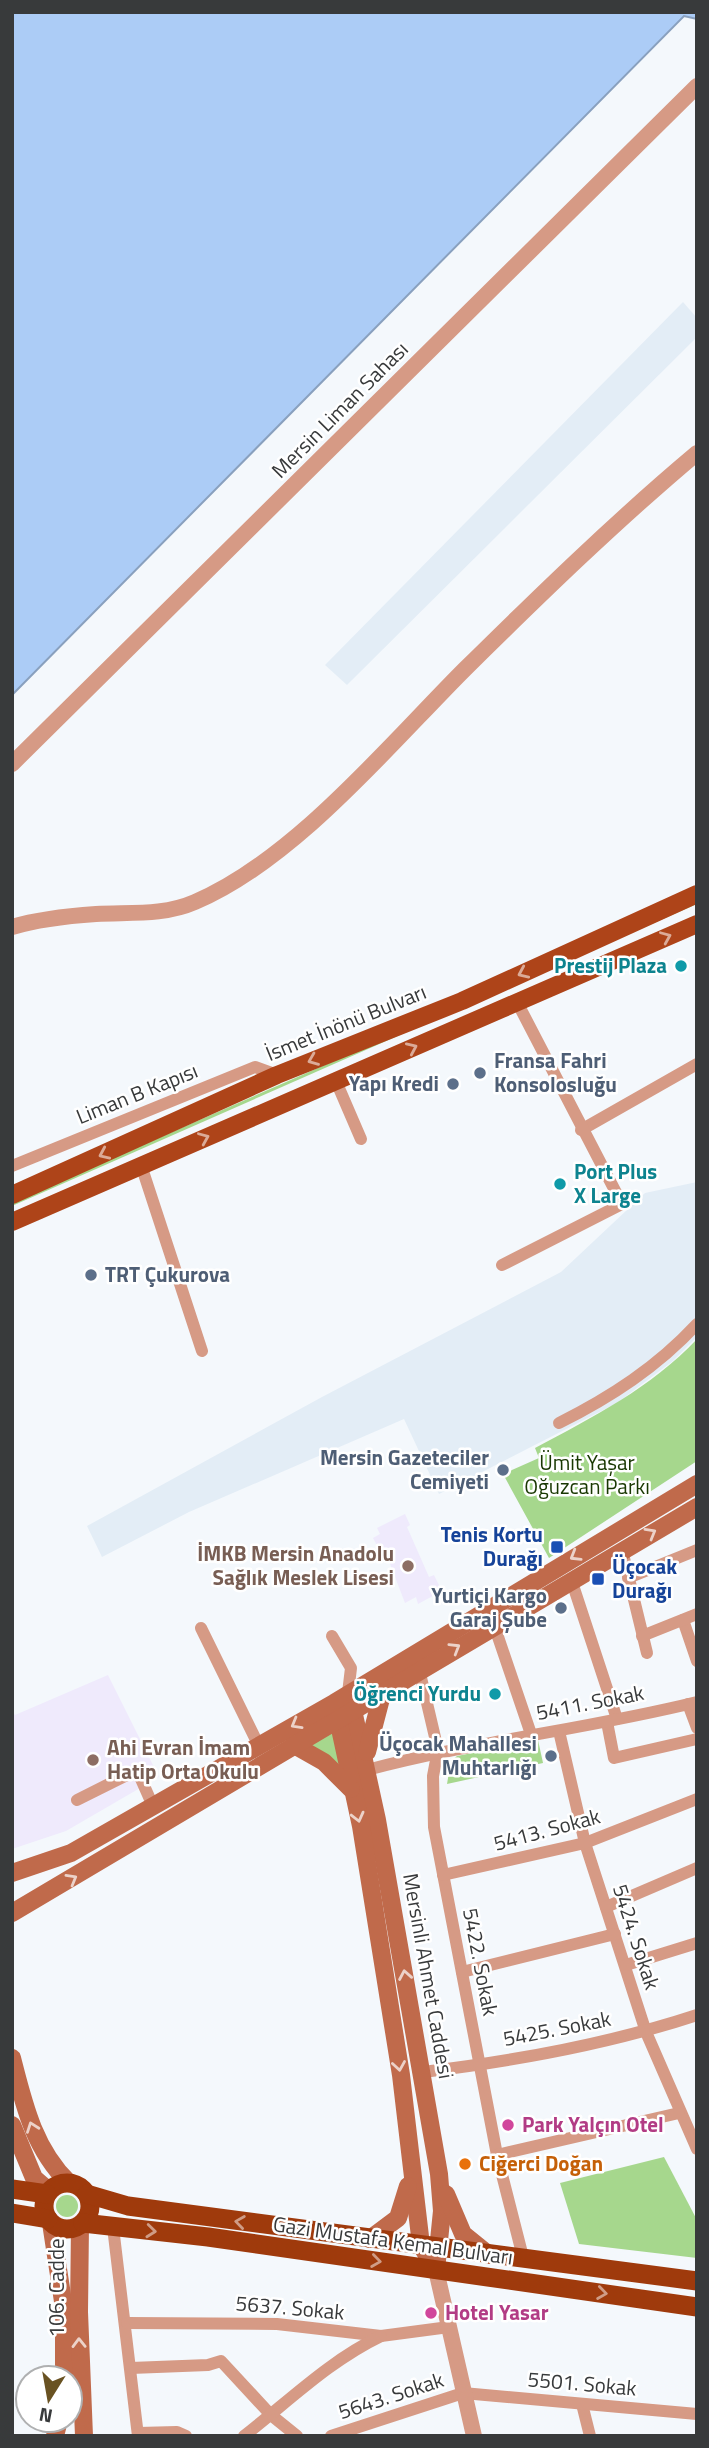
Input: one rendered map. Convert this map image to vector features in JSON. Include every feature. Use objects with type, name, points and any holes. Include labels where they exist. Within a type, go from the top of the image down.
[{"type":"highway","points":[[12,2213],[49,2221],[62,2229],[82,2224],[90,2212],[87,2194],[69,2183],[57,2185],[48,2192],[44,2207],[49,2221]]},
{"type":"highway","points":[[12,2189],[48,2192]]},
{"type":"highway","name":"Gazi Mustafa Kemal Bulvarı","points":[[87,2194],[128,2206],[697,2281]]},
{"type":"highway","name":"Gazi Mustafa Kemal Bulvarı","points":[[82,2224],[697,2306]]},
{"type":"main road","name":"İsmet İnönü Bulvarı","points":[[12,1195],[277,1075],[462,1001],[697,894]]},
{"type":"main road","points":[[12,1222],[697,924]]},
{"type":"main road","points":[[12,1913],[295,1745],[343,1706],[697,1484]]},
{"type":"main road","points":[[12,1873],[71,1853],[259,1746],[343,1706],[383,1691],[697,1507]]},
{"type":"main road","points":[[366,1766],[383,1691]]},
{"type":"main road","name":"Mersinli Ahmet Caddesi","points":[[343,1706],[366,1766],[423,2072],[442,2211],[429,2246]]},
{"type":"main road","name":"Mersinli Ahmet Caddesi","points":[[343,1706],[351,1789],[360,1826],[394,2032],[410,2172],[436,2270]]},
{"type":"main road","points":[[295,1745],[324,1762],[351,1789]]},
{"type":"main road","points":[[394,2032],[417,2042]]},
{"type":"main road","points":[[12,2058],[41,2149],[53,2168],[69,2183]]},
{"type":"main road","points":[[12,2125],[15,2153],[48,2192]]},
{"type":"main road","points":[[370,2239],[398,2218],[405,2202],[410,2172]]},
{"type":"main road","points":[[439,2174],[463,2234],[489,2255]]},
{"type":"main road","name":"106. Cadde","points":[[49,2221],[64,2308],[64,2364]]},
{"type":"main road","name":"106. Cadde","points":[[82,2224],[79,2312],[84,2436]]},
{"type":"main road","points":[[63,2436],[76,2436]]},
{"type":"street","name":"Mersin Liman Sahası","points":[[12,764],[697,86]]},
{"type":"street","points":[[12,926],[36,920],[96,914],[151,913],[193,903],[242,877],[320,815],[474,661],[697,453]]},
{"type":"street","points":[[502,1265],[622,1204],[516,1002]]},
{"type":"street","points":[[581,1130],[697,1063]]},
{"type":"street","name":"Liman B Kapısı","points":[[12,1166],[255,1067],[277,1075]]},
{"type":"street","points":[[336,1081],[361,1139]]},
{"type":"street","points":[[141,1165],[202,1351]]},
{"type":"street","points":[[559,1423],[603,1401],[629,1383],[669,1354],[697,1324]]},
{"type":"street","points":[[622,1550],[647,1653]]},
{"type":"street","points":[[628,1578],[697,1550]]},
{"type":"street","points":[[571,1579],[612,1720],[614,1758],[697,1739]]},
{"type":"street","points":[[642,1636],[697,1614]]},
{"type":"street","points":[[683,1620],[697,1661]]},
{"type":"street","points":[[494,1625],[531,1734]]},
{"type":"street","points":[[201,1628],[259,1746]]},
{"type":"street","points":[[332,1636],[351,1668],[343,1706]]},
{"type":"street","name":"5422. Sokak","points":[[419,1669],[438,1750],[433,1776],[434,1827],[497,2155],[524,2260]]},
{"type":"street","points":[[692,1703],[697,1728]]},
{"type":"street","name":"5411. Sokak","points":[[366,1766],[438,1750],[559,1731],[692,1703]]},
{"type":"street","name":"5424. Sokak","points":[[559,1731],[585,1843],[646,2032],[697,2149]]},
{"type":"street","points":[[77,1800],[137,1770],[153,1806]]},
{"type":"street","name":"5413. Sokak","points":[[443,1875],[585,1843],[697,1799]]},
{"type":"street","points":[[606,1907],[697,1868]]},
{"type":"street","points":[[462,1972],[615,1934]]},
{"type":"street","points":[[626,1965],[697,1943]]},
{"type":"street","name":"5425. Sokak","points":[[423,2072],[480,2064],[646,2032],[697,2015]]},
{"type":"street","points":[[497,2155],[680,2113]]},
{"type":"street","points":[[113,2227],[127,2323],[138,2435],[177,2432],[186,2436]]},
{"type":"street","name":"Mersinli Ahmet Caddesi","points":[[436,2270],[474,2436]]},
{"type":"street","name":"5637. Sokak","points":[[127,2323],[277,2324],[381,2336],[449,2327]]},
{"type":"street","points":[[244,2436],[327,2367],[352,2350],[381,2336]]},
{"type":"street","points":[[131,2368],[208,2365],[220,2361],[271,2415],[297,2436]]},
{"type":"street","name":"5501. Sokak","points":[[463,2393],[697,2414]]},
{"type":"street","name":"5643. Sokak","points":[[331,2436],[360,2431],[463,2393]]},
{"type":"street","points":[[582,2404],[590,2436]]},
{"type":"shaded area","points":[[683,302],[697,318],[697,337],[347,685],[325,665]]},
{"type":"shaded area","points":[[697,1182],[697,1337],[673,1361],[617,1403],[439,1494],[404,1419],[189,1512],[102,1557],[87,1526],[322,1397],[561,1272],[645,1193]]},
{"type":"shaded area","name":"İMKB Mersin Anadolu Sağlık Meslek Lisesi","points":[[405,1514],[410,1525],[407,1527],[429,1577],[434,1575],[442,1591],[418,1604],[416,1597],[405,1603],[387,1556],[383,1557],[373,1538],[380,1534],[377,1528]]},
{"type":"shaded area","points":[[108,1675],[159,1777],[66,1831],[12,1849],[12,1710],[15,1715]]},
{"type":"green space","points":[[697,904],[12,1206],[12,1202]]},
{"type":"green space","name":"Ümit Yaşar Oğuzcan Parkı","points":[[697,1339],[697,1461],[549,1558],[503,1474],[539,1458],[535,1448],[641,1387]]},
{"type":"green space","points":[[335,1729],[344,1778],[310,1744]]},
{"type":"green space","points":[[538,1740],[543,1763],[447,1784],[451,1761],[457,1756]]},
{"type":"green space","points":[[664,2157],[697,2220],[697,2258],[579,2244],[560,2183]]},
{"type":"green space","points":[[67,2195],[75,2198],[78,2206],[75,2214],[67,2217],[59,2214],[56,2206],[59,2198]]},
{"type":"water","points":[[12,12],[697,12],[697,19],[684,16],[12,695]]},
{"type":"place","name":"Prestij Plaza","points":[[681,966]]},
{"type":"place","name":"Fransa Fahri Konsolosluğu","points":[[480,1073]]},
{"type":"place","name":"Yapı Kredi","points":[[453,1084]]},
{"type":"place","name":"Port Plus X Large","points":[[560,1184]]},
{"type":"place","name":"TRT Çukurova","points":[[91,1275]]},
{"type":"place","name":"Mersin Gazeteciler Cemiyeti","points":[[503,1470]]},
{"type":"place","name":"Tenis Kortu Durağı","points":[[557,1547]]},
{"type":"place","name":"İMKB Mersin Anadolu Sağlık Meslek Lisesi","points":[[408,1566]]},
{"type":"place","name":"Üçocak Durağı","points":[[598,1579]]},
{"type":"place","name":"Yurtiçi Kargo Garaj Şube","points":[[561,1608]]},
{"type":"place","name":"Öğrenci Yurdu","points":[[495,1694]]},
{"type":"place","name":"Üçocak Mahallesi Muhtarlığı","points":[[551,1756]]},
{"type":"place","name":"Ahi Evran İmam Hatip Orta Okulu","points":[[93,1760]]},
{"type":"place","name":"Park Yalçın Otel","points":[[508,2125]]},
{"type":"place","name":"Ciğerci Doğan","points":[[465,2164]]},
{"type":"place","name":"Hotel Yasar","points":[[431,2313]]}]
